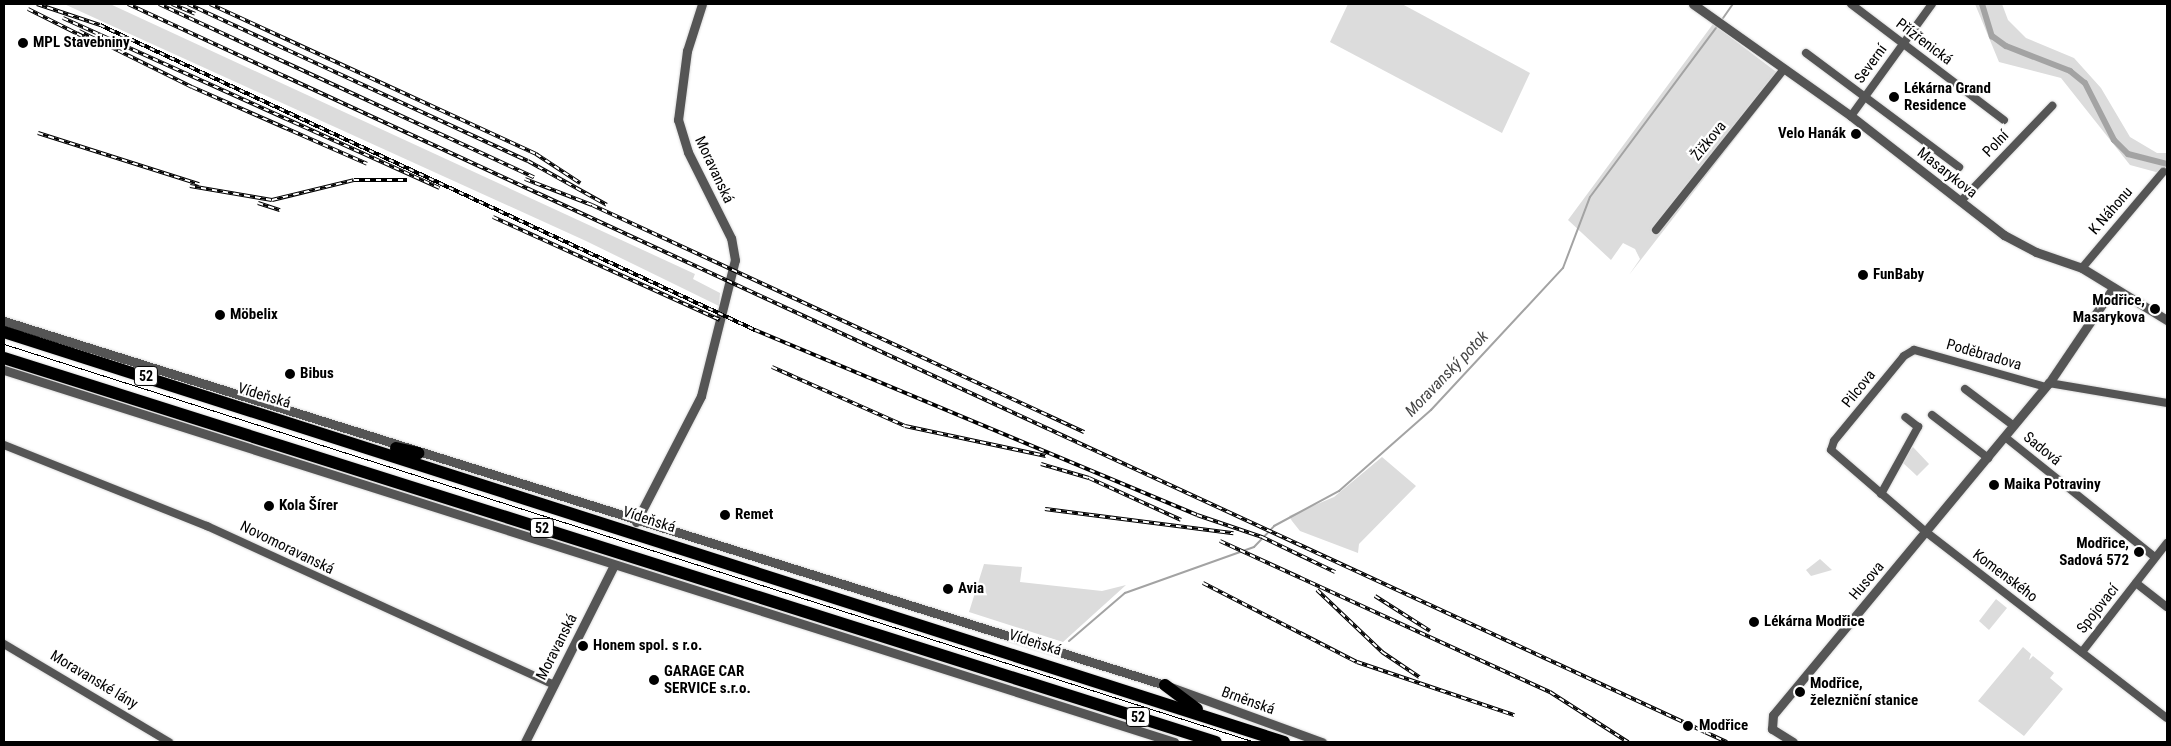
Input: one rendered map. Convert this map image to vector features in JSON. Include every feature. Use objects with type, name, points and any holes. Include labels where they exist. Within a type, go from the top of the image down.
[{"type":"highway","name":"Vídeňská","points":[[4,332],[289,421],[1284,742]]},
{"type":"highway","name":"52","points":[[4,358],[1216,742]]},
{"type":"highway","points":[[289,421],[418,452]]},
{"type":"highway","points":[[1165,686],[1205,715]]},
{"type":"street","name":"Moravanská","points":[[636,522],[701,396],[735,260],[729,232],[688,152],[678,120],[687,52],[702,4]]},
{"type":"street","name":"Masarykova","points":[[1693,4],[1851,116],[1961,201],[2036,252],[2082,268],[2167,320]]},
{"type":"street","name":"Přízřenická","points":[[1851,4],[2004,120]]},
{"type":"street","name":"Severní","points":[[1851,116],[1932,4]]},
{"type":"street","name":"Masarykova","points":[[1806,53],[1959,167]]},
{"type":"street","name":"Žižkova","points":[[1656,230],[1784,69]]},
{"type":"street","name":"Polní","points":[[1961,201],[2052,106]]},
{"type":"street","name":"K Náhonu","points":[[2082,268],[2163,172]]},
{"type":"street","name":"Husova","points":[[1793,742],[1770,723],[2048,385],[2113,288]]},
{"type":"street","name":"Vídeňská","points":[[4,322],[636,522],[1165,686]]},
{"type":"street","name":"Poděbradova","points":[[1914,350],[2048,385],[2167,402]]},
{"type":"street","name":"Pilcova","points":[[1831,450],[1834,441],[1904,356],[1914,350]]},
{"type":"street","points":[[4,370],[1174,742]]},
{"type":"street","points":[[1965,389],[2014,426]]},
{"type":"street","points":[[1932,414],[1988,458]]},
{"type":"street","points":[[1881,494],[1918,427],[1905,417]]},
{"type":"street","name":"Sadová","points":[[2005,437],[2155,558]]},
{"type":"street","name":"Novomoravanská","points":[[4,445],[207,526],[554,685]]},
{"type":"street","name":"Komenského","points":[[1831,450],[1926,532],[2167,718]]},
{"type":"street","points":[[2167,543],[2136,582],[2167,607]]},
{"type":"street","name":"Moravanská","points":[[525,742],[614,565]]},
{"type":"street","name":"Spojovací","points":[[2082,652],[2136,582]]},
{"type":"street","name":"Moravanské lány","points":[[4,644],[169,742]]},
{"type":"street","name":"Brněnská","points":[[1165,686],[1322,742]]},
{"type":"shaded area","points":[[64,4],[110,4],[695,274],[693,279],[720,293],[719,306],[586,241]]},
{"type":"shaded area","points":[[1348,4],[1402,4],[1530,73],[1502,133],[1330,42]]},
{"type":"shaded area","points":[[1975,4],[2002,4],[2008,20],[2026,38],[2074,58],[2101,88],[2130,137],[2157,153],[2167,153],[2167,175],[2130,165],[2061,78],[1999,62]]},
{"type":"shaded area","points":[[1713,24],[1783,77],[1629,275],[1640,259],[1635,249],[1623,243],[1611,260],[1568,220]]},
{"type":"shaded area","points":[[1913,447],[1929,464],[1917,476],[1901,461]]},
{"type":"shaded area","points":[[1382,457],[1416,486],[1359,544],[1358,553],[1300,531],[1289,516],[1334,497]]},
{"type":"shaded area","points":[[1820,559],[1832,570],[1811,576],[1806,570]]},
{"type":"shaded area","points":[[984,564],[1022,567],[1020,582],[1102,591],[1126,585],[1063,642],[969,612]]},
{"type":"shaded area","points":[[1996,599],[2007,608],[1989,630],[1979,621]]},
{"type":"shaded area","points":[[2023,647],[2031,654],[2029,660],[2033,656],[2054,673],[2050,678],[2063,689],[2024,736],[1978,701]]},
{"type":"waterway","name":"Moravanský potok","points":[[1721,21],[1733,4]]},
{"type":"waterway","points":[[1982,4],[1992,36],[2006,46],[2070,71],[2085,83],[2114,140],[2128,154],[2167,164]]},
{"type":"waterway","name":"Moravanský potok","points":[[1069,641],[1125,593],[1254,547],[1274,526],[1339,491],[1431,410],[1563,268],[1590,197],[1718,25]]},
{"type":"tram line","points":[[4,344],[1255,742]]},
{"type":"railway","points":[[37,4],[100,25],[755,330],[1197,515],[1262,537],[1335,572]]},
{"type":"railway","points":[[128,4],[1727,742]]},
{"type":"railway","points":[[159,4],[534,177]]},
{"type":"railway","points":[[172,4],[195,14]]},
{"type":"railway","points":[[188,4],[528,161],[607,205]]},
{"type":"railway","points":[[210,4],[536,154],[580,183]]},
{"type":"railway","points":[[28,9],[84,37]]},
{"type":"railway","points":[[63,18],[439,188]]},
{"type":"railway","points":[[79,31],[192,87],[367,164]]},
{"type":"railway","points":[[38,133],[199,184]]},
{"type":"railway","points":[[525,179],[592,205],[1084,432]]},
{"type":"railway","points":[[190,186],[272,200],[354,180],[407,180]]},
{"type":"railway","points":[[258,203],[280,210]]},
{"type":"railway","points":[[493,217],[720,320]]},
{"type":"railway","points":[[772,367],[905,426],[1046,456]]},
{"type":"railway","points":[[1041,464],[1089,478],[1181,520]]},
{"type":"railway","points":[[1045,509],[1233,533]]},
{"type":"railway","points":[[1220,541],[1550,692],[1628,742]]},
{"type":"railway","points":[[1203,583],[1357,662],[1514,715]]},
{"type":"railway","points":[[1317,590],[1382,652],[1419,677]]},
{"type":"railway","points":[[1375,596],[1430,631]]},
{"type":"place","name":"MPL Stavebniny","points":[[23,43]]},
{"type":"place","name":"Lékárna Grand Residence","points":[[1894,97]]},
{"type":"place","name":"Velo Hanák","points":[[1856,134]]},
{"type":"place","name":"FunBaby","points":[[1863,275]]},
{"type":"place","name":"Modřice, Masarykova","points":[[2155,309]]},
{"type":"place","name":"Möbelix","points":[[220,315]]},
{"type":"place","name":"Bibus","points":[[290,374]]},
{"type":"place","name":"Maika Potraviny","points":[[1994,485]]},
{"type":"place","name":"Kola Šírer","points":[[269,506]]},
{"type":"place","name":"Remet","points":[[725,515]]},
{"type":"place","name":"Modřice, Sadová 572","points":[[2139,552]]},
{"type":"place","name":"Avia","points":[[948,589]]},
{"type":"place","name":"Lékárna Modřice","points":[[1754,622]]},
{"type":"place","name":"Honem spol. s r.o.","points":[[583,646]]},
{"type":"place","name":"GARAGE CAR SERVICE s.r.o.","points":[[654,680]]},
{"type":"place","name":"Modřice, železniční stanice","points":[[1800,692]]},
{"type":"place","name":"Modřice","points":[[1688,726]]}]
